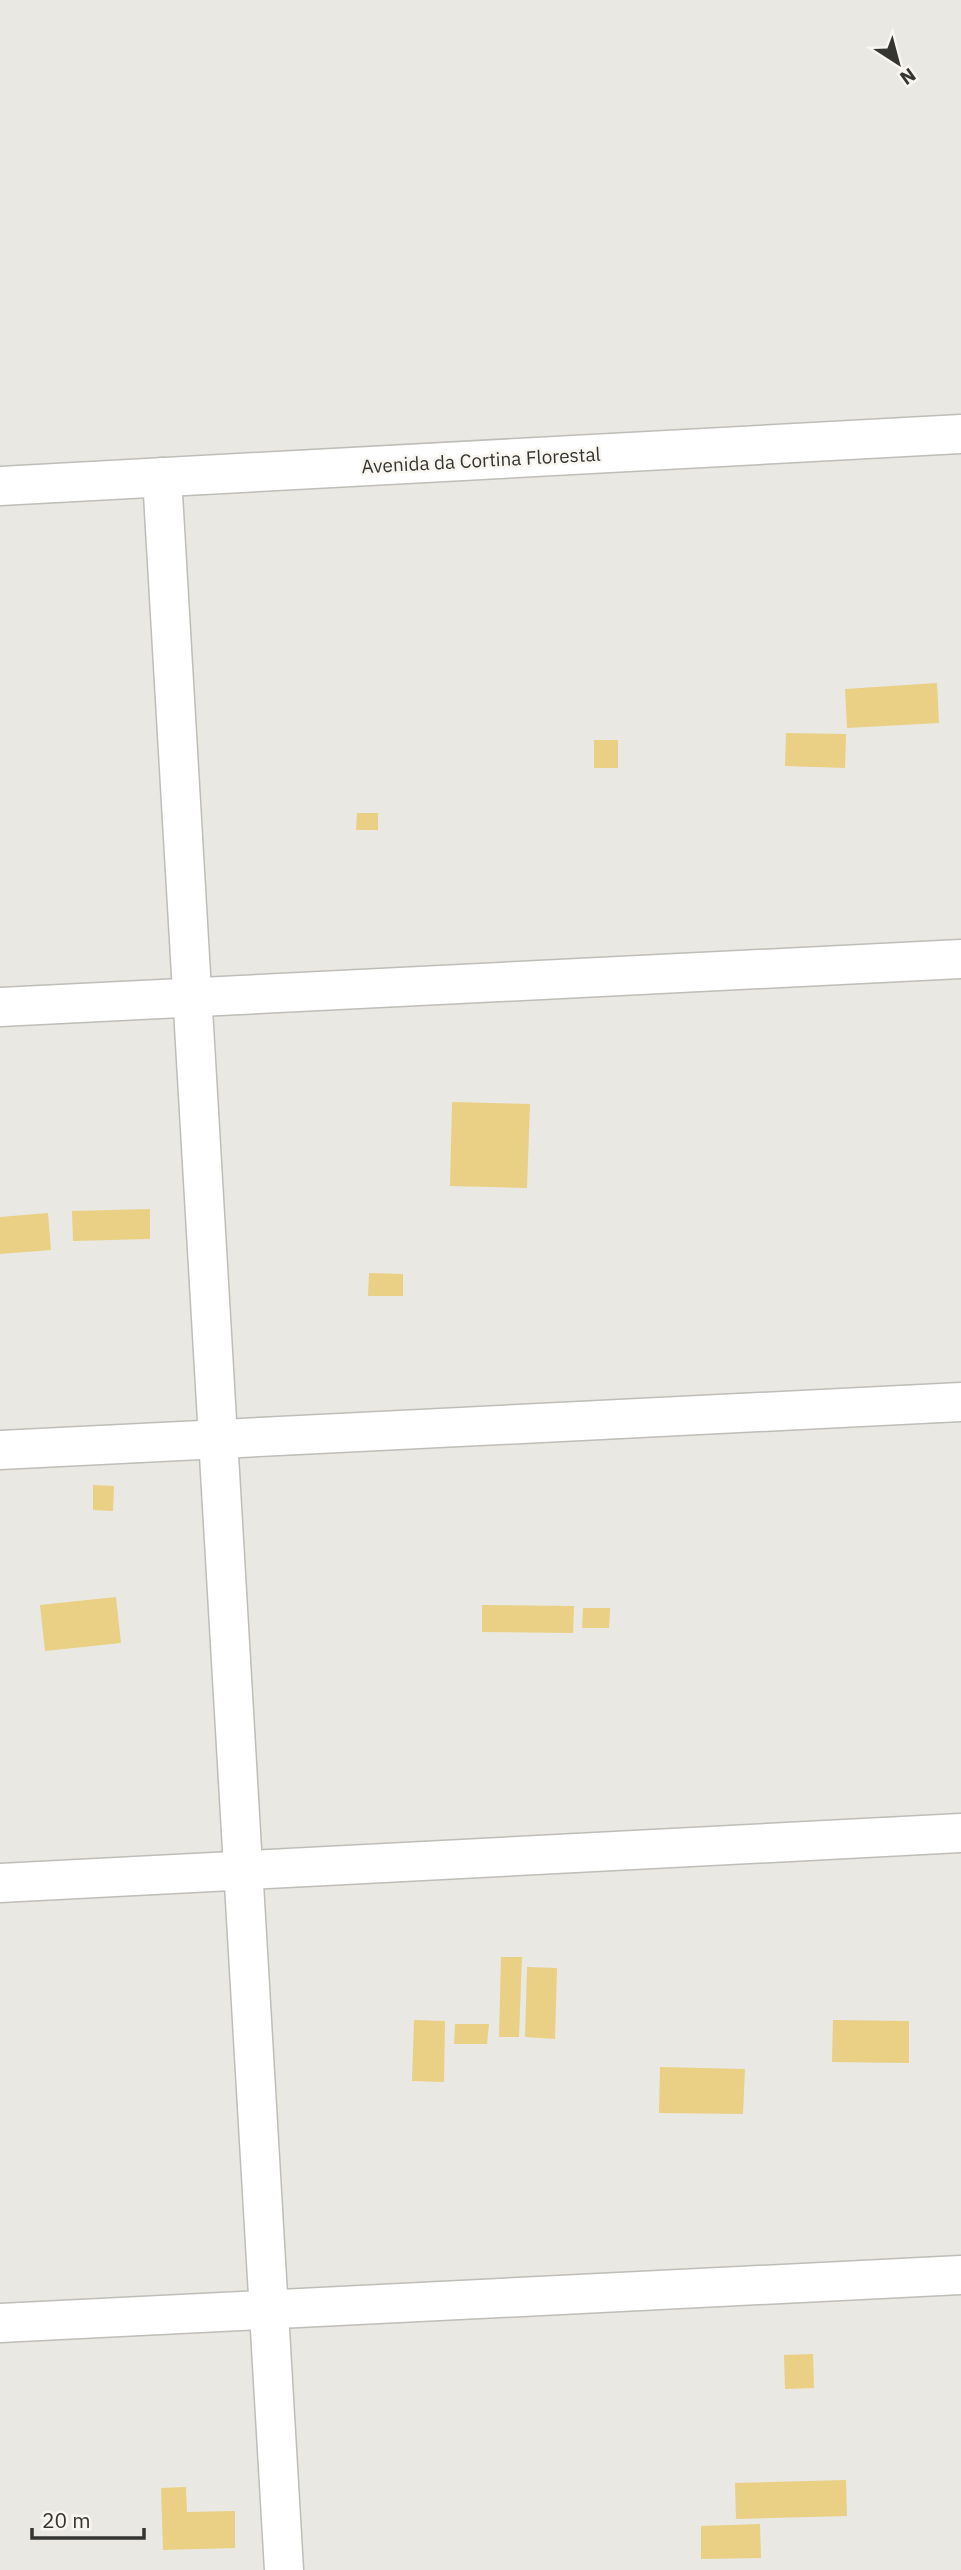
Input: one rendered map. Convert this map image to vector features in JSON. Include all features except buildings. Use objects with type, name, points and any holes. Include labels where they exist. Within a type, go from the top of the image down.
[{"type":"street","name":"Avenida da Cortina Florestal","points":[[0,486],[961,434]]},
{"type":"street","points":[[162,477],[284,2570]]},
{"type":"street","points":[[0,1007],[961,959]]},
{"type":"street","points":[[0,1450],[961,1402]]},
{"type":"street","points":[[0,1883],[961,1833]]},
{"type":"street","points":[[0,2323],[961,2275]]}]
